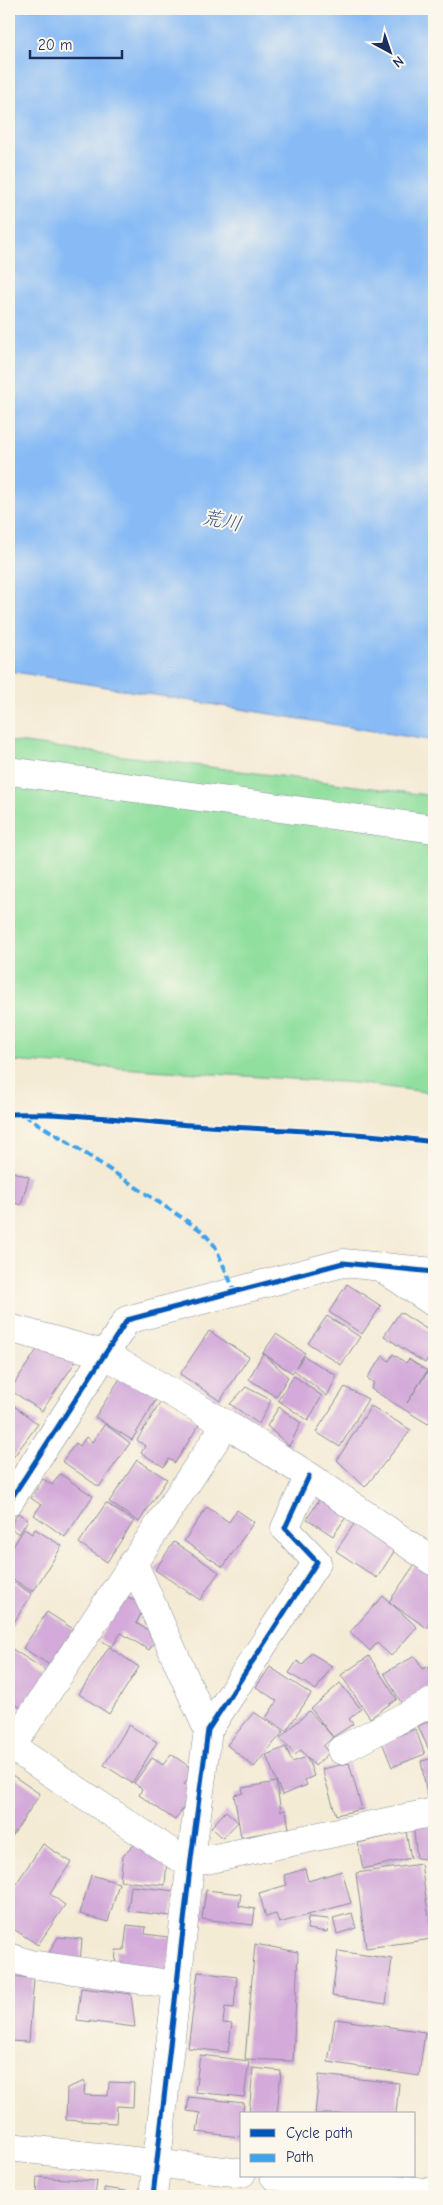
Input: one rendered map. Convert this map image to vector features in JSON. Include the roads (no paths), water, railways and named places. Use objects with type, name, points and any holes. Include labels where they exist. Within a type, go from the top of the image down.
[{"type":"street","points":[[9,770],[434,829]]},
{"type":"street","points":[[9,1502],[127,1320],[343,1263],[434,1272]]},
{"type":"street","points":[[377,1265],[434,1303]]},
{"type":"street","points":[[9,1328],[104,1354],[226,1424],[309,1476],[434,1562]]},
{"type":"street","points":[[226,1424],[10,1746],[178,1857],[206,1860],[434,1812]]},
{"type":"street","points":[[153,2196],[191,1859],[208,1730],[317,1562],[285,1528],[309,1476]]},
{"type":"street","points":[[133,1562],[208,1730]]},
{"type":"street","points":[[340,1750],[434,1701]]},
{"type":"street","points":[[9,1957],[30,1964],[177,1985]]},
{"type":"street","points":[[9,2148],[240,2173]]},
{"type":"street","points":[[293,2178],[434,2193]]},
{"type":"water","name":"荒川","points":[[9,9],[434,9],[434,741],[9,671]]}]
